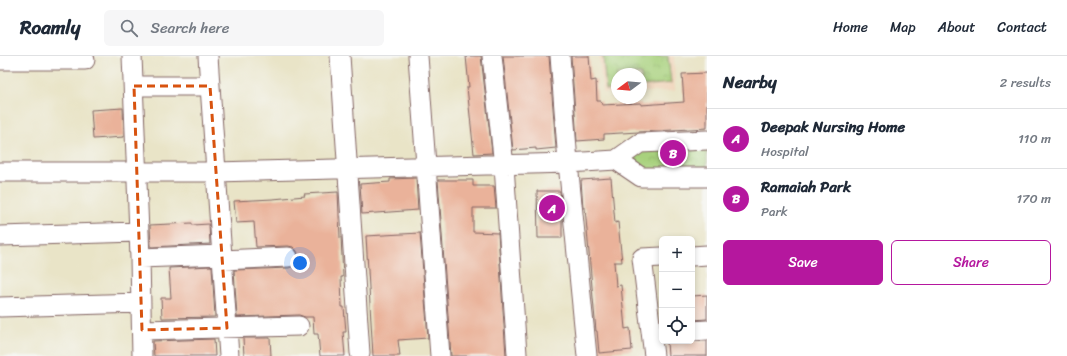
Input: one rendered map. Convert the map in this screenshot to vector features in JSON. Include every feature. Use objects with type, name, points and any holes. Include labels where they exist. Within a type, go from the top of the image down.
[{"type":"street","points":[[132,56],[140,258],[142,356]]},
{"type":"street","points":[[208,56],[229,356]]},
{"type":"street","points":[[340,56],[360,354]]},
{"type":"street","points":[[418,56],[440,356]]},
{"type":"street","points":[[492,56],[504,166],[517,354]]},
{"type":"street","points":[[560,56],[568,163],[587,356]]},
{"type":"street","points":[[0,60],[85,60]]},
{"type":"street","points":[[134,86],[210,86]]},
{"type":"street","points":[[0,172],[137,173],[426,166],[504,166],[616,160],[640,143],[707,140]]},
{"type":"street","points":[[616,160],[641,178],[707,176]]},
{"type":"street","points":[[0,236],[138,232]]},
{"type":"street","points":[[695,256],[707,255]]},
{"type":"street","points":[[140,258],[288,256]]},
{"type":"street","points":[[654,356],[656,331],[642,258],[659,257]]},
{"type":"street","points":[[0,308],[141,303]]},
{"type":"street","points":[[142,330],[299,326]]},
{"type":"street","points":[[695,331],[707,330]]},
{"type":"highlighted area","points":[[134,86],[210,86],[227,328],[142,330]]},
{"type":"shaded area","points":[[599,56],[674,56],[675,91],[647,92],[647,68],[611,68],[611,92],[603,93]]},
{"type":"green space","points":[[603,56],[668,56],[671,83],[647,85],[647,68],[611,68],[611,90],[606,90]]},
{"type":"green space","points":[[707,144],[707,169],[647,170],[629,159],[647,147]]},
{"type":"building","points":[[466,56],[481,56],[492,153],[474,154],[467,87],[469,87]]},
{"type":"building","points":[[503,56],[549,56],[556,148],[513,150]]},
{"type":"building","points":[[571,56],[589,56],[591,81],[596,80],[597,101],[601,101],[602,105],[641,105],[684,102],[682,74],[707,73],[707,128],[604,134],[604,139],[577,141]]},
{"type":"building","points":[[123,108],[124,137],[93,139],[91,110]]},
{"type":"building","points":[[416,178],[418,210],[362,214],[360,184],[390,182],[390,179]]},
{"type":"building","points":[[611,178],[615,223],[618,222],[622,262],[614,262],[616,286],[621,285],[625,329],[630,328],[632,350],[599,353],[581,180]]},
{"type":"building","points":[[438,180],[473,180],[473,186],[494,186],[496,208],[473,208],[473,232],[498,233],[506,356],[451,356]]},
{"type":"building","points":[[537,191],[560,191],[562,238],[538,238]]},
{"type":"building","points":[[338,192],[343,277],[341,277],[342,307],[344,307],[346,332],[343,332],[345,356],[320,356],[318,334],[314,334],[313,317],[299,315],[237,317],[234,270],[289,268],[298,262],[299,257],[297,251],[293,247],[256,247],[254,222],[236,223],[234,201],[273,199],[305,196],[304,194]]},
{"type":"building","points":[[192,223],[192,225],[209,224],[210,244],[151,247],[150,225]]},
{"type":"building","points":[[420,233],[428,338],[398,340],[400,356],[373,356],[366,236]]},
{"type":"building","points":[[212,266],[215,317],[162,318],[161,298],[171,298],[169,268]]},
{"type":"building","points":[[707,295],[707,319],[695,320],[695,296]]},
{"type":"building","points":[[243,338],[270,338],[271,356],[244,356]]},
{"type":"building","points":[[214,339],[215,356],[154,356],[153,341]]},
{"type":"building","points":[[695,341],[707,341],[707,356],[668,356],[667,344],[695,344]]},
{"type":"place","name":"Ramaiah Park","points":[[673,153]]},
{"type":"place","name":"Deepak Nursing Home","points":[[552,208]]}]
